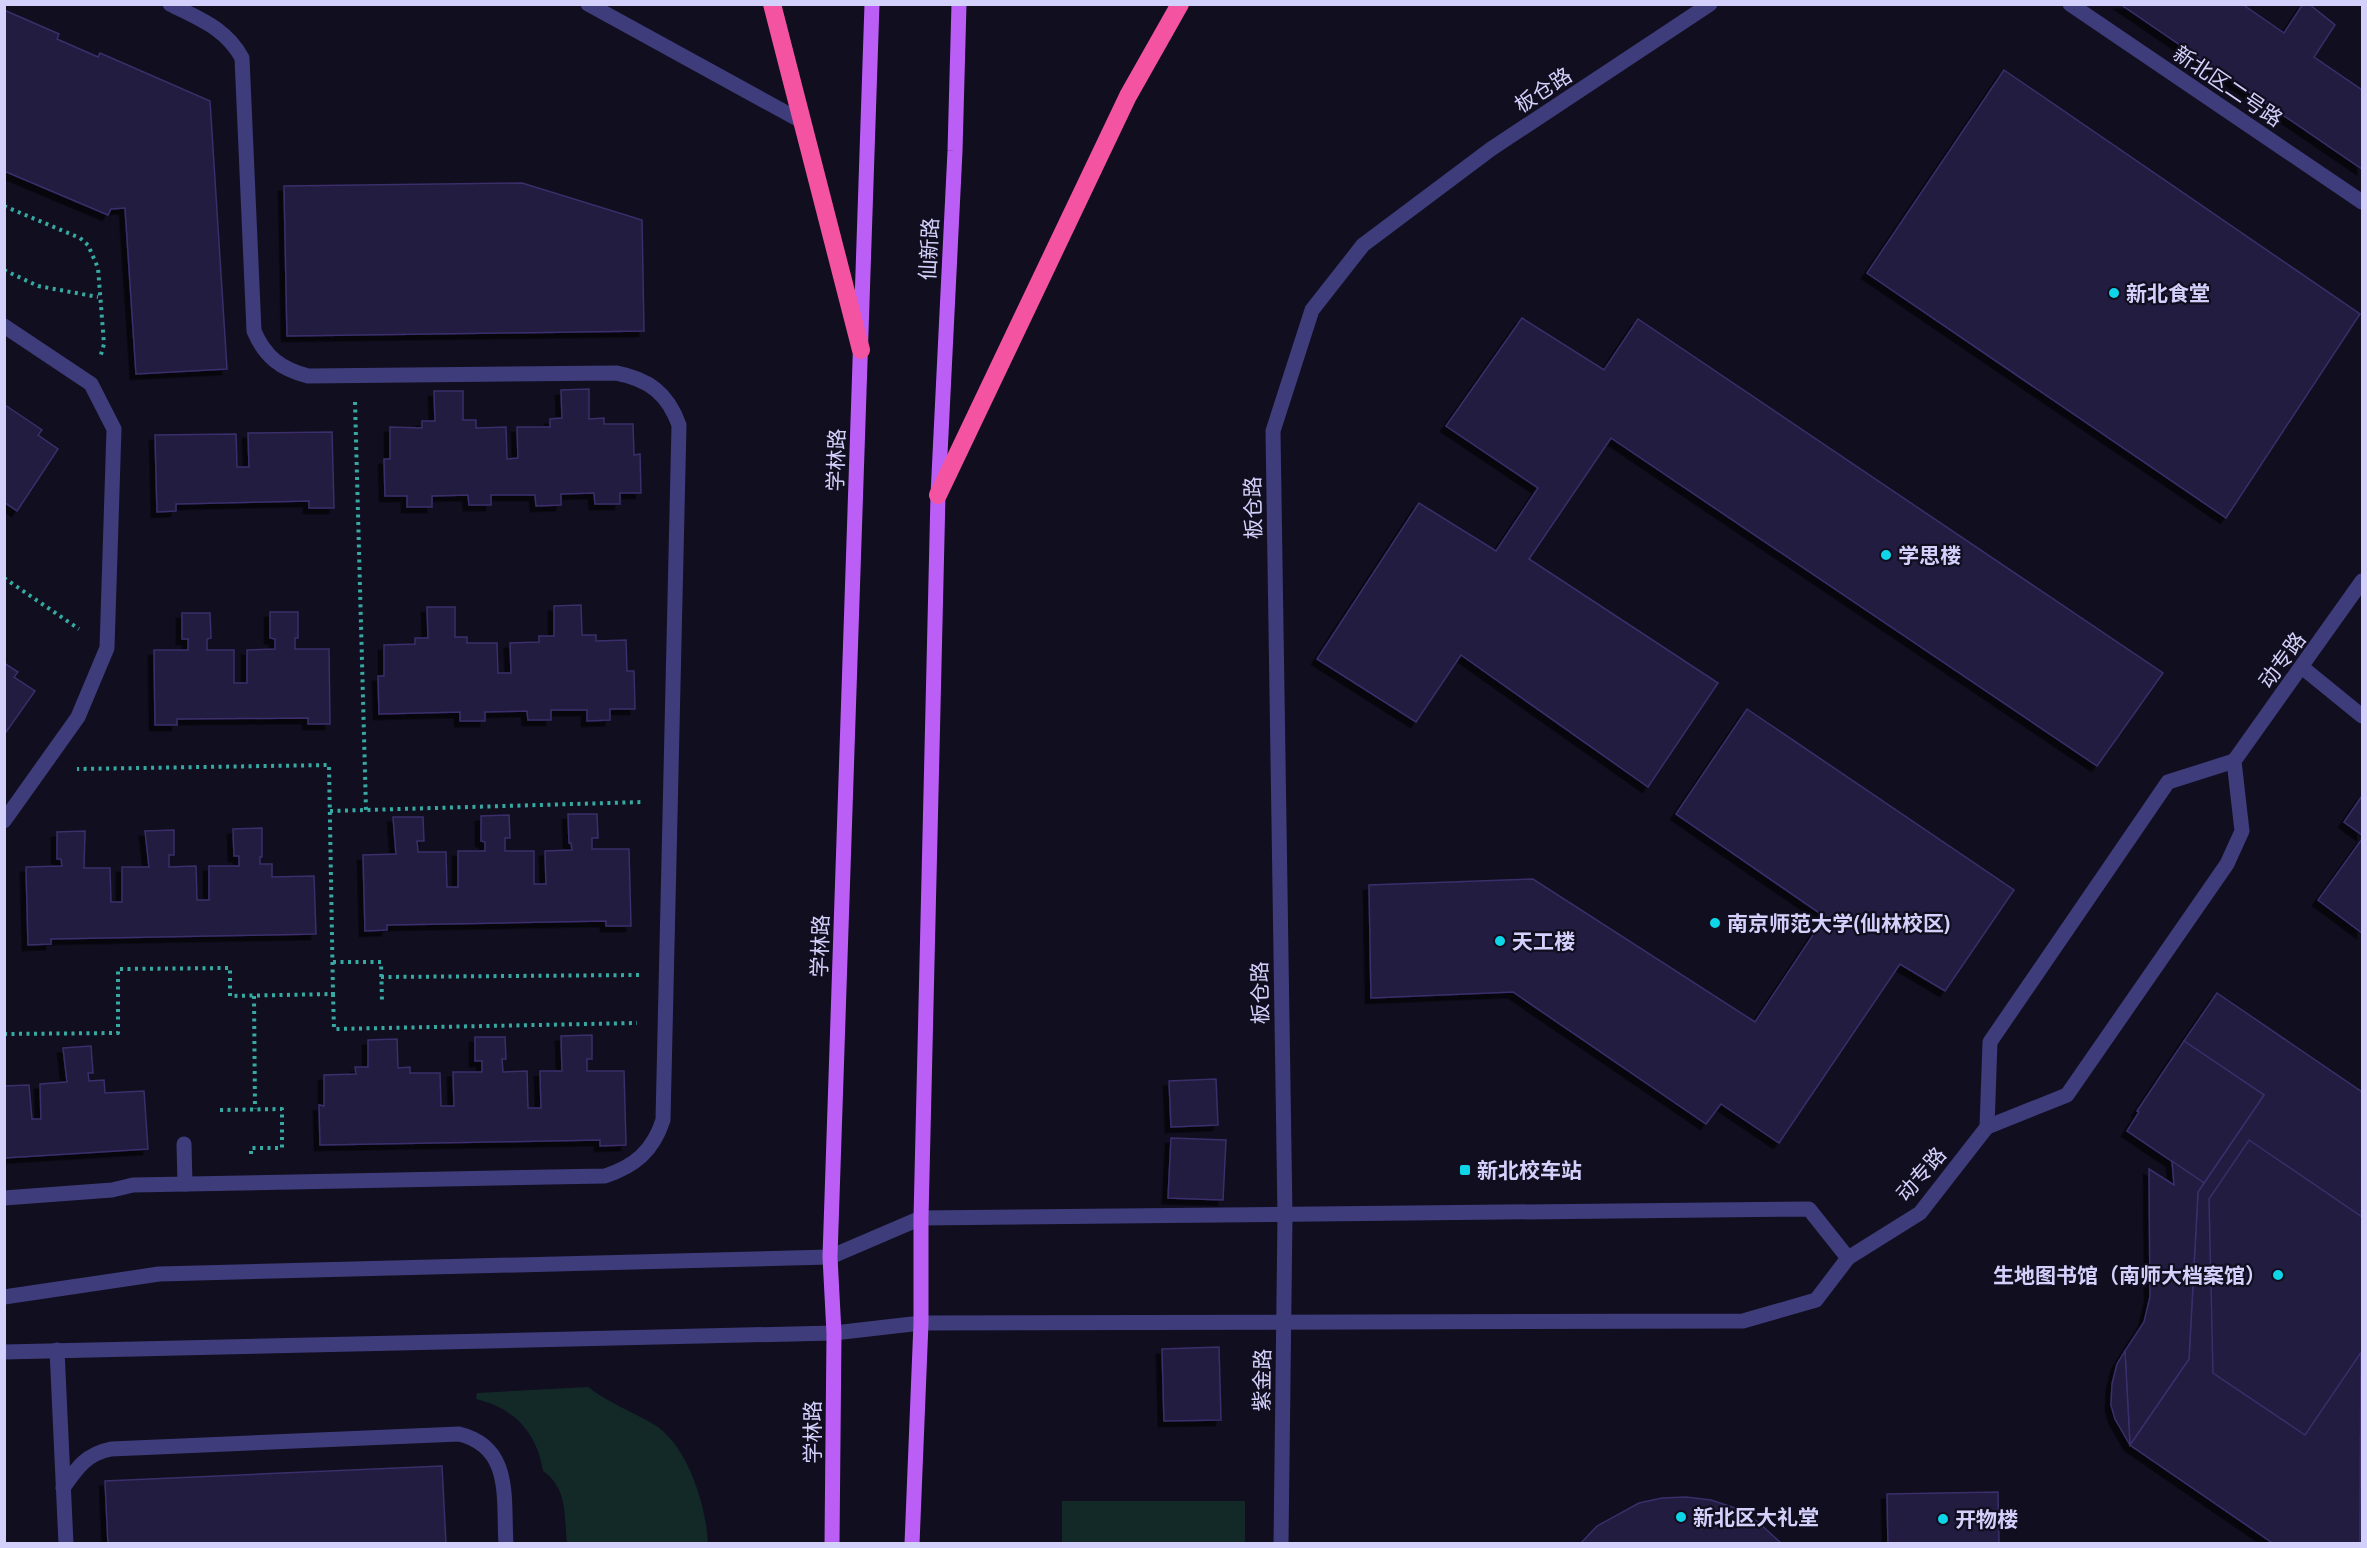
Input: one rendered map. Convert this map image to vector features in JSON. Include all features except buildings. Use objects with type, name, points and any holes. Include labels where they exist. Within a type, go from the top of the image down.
[{"type":"highway","points":[[772,4],[861,350]]},
{"type":"highway","points":[[938,495],[1128,96],[1180,4]]},
{"type":"main road","points":[[861,350],[872,4]]},
{"type":"main road","name":"仙新路","points":[[938,495],[959,4]]},
{"type":"main road","name":"学林路","points":[[832,1544],[834,1333],[830,1257],[861,350]]},
{"type":"main road","points":[[912,1544],[921,1323],[921,1218],[938,495]]},
{"type":"street","points":[[4,1198],[112,1190],[133,1185],[605,1176],[623,1170],[650,1149],[663,1120],[679,425],[673,408],[663,395],[643,380],[616,373],[308,376],[276,363],[259,343],[254,331],[242,58],[235,45],[212,24],[170,4]]},
{"type":"street","points":[[588,4],[803,122]]},
{"type":"street","name":"板仓路","points":[[1285,1216],[1273,430],[1312,310],[1363,245],[1491,148],[1710,4]]},
{"type":"street","name":"新北区二号路","points":[[2070,4],[2362,202]]},
{"type":"street","points":[[4,326],[91,384],[114,429],[107,648],[78,717],[4,822]]},
{"type":"street","name":"动专路","points":[[2234,761],[2303,668],[2362,581]]},
{"type":"street","points":[[2303,668],[2362,716]]},
{"type":"street","points":[[2234,761],[2242,831],[2227,864],[2067,1095],[1988,1127],[1990,1042],[2169,782],[2234,761]]},
{"type":"street","name":"动专路","points":[[1848,1258],[1920,1213],[1988,1127]]},
{"type":"street","points":[[184,1144],[185,1184]]},
{"type":"street","points":[[4,1297],[159,1274],[830,1257],[921,1218],[1809,1209],[1848,1258],[1816,1300],[1743,1321],[921,1323],[834,1333],[4,1352]]},
{"type":"street","name":"紫金路","points":[[1281,1544],[1285,1216]]},
{"type":"street","points":[[57,1350],[66,1544]]},
{"type":"street","points":[[63,1488],[85,1459],[97,1452],[111,1449],[459,1434],[485,1445],[499,1466],[506,1544]]},
{"type":"path","points":[[4,206],[80,238],[88,245],[98,268],[98,297],[104,344],[91,384]]},
{"type":"path","points":[[4,270],[38,286],[98,297]]},
{"type":"path","points":[[354,376],[366,810]]},
{"type":"path","points":[[4,578],[107,648]]},
{"type":"path","points":[[43,769],[329,765],[334,1029],[665,1022]]},
{"type":"path","points":[[330,811],[671,801]]},
{"type":"path","points":[[333,962],[381,962],[382,1002]]},
{"type":"path","points":[[4,1034],[118,1033],[118,969],[230,968],[230,996],[333,994]]},
{"type":"path","points":[[381,977],[666,974]]},
{"type":"path","points":[[254,996],[255,1110]]},
{"type":"path","points":[[220,1110],[282,1109],[282,1148],[251,1148],[251,1182]]},
{"type":"green space","points":[[588,1387],[653,1424],[676,1446],[693,1477],[699,1494],[708,1543],[567,1543],[561,1494],[551,1478],[543,1471],[540,1457],[529,1433],[512,1415],[490,1403],[476,1399],[477,1393]]},
{"type":"green space","points":[[1062,1501],[1245,1501],[1245,1543],[1062,1543]]},
{"type":"place","name":"新北食堂","points":[[2114,293]]},
{"type":"place","name":"学思楼","points":[[1886,555]]},
{"type":"place","name":"南京师范大学(仙林校区)","points":[[1715,923]]},
{"type":"place","name":"天工楼","points":[[1500,941]]},
{"type":"place","name":"新北校车站","points":[[1465,1170]]},
{"type":"place","name":"生地图书馆（南师大档案馆）","points":[[2278,1275]]},
{"type":"place","name":"新北区大礼堂","points":[[1681,1517]]},
{"type":"place","name":"开物楼","points":[[1943,1519]]}]
